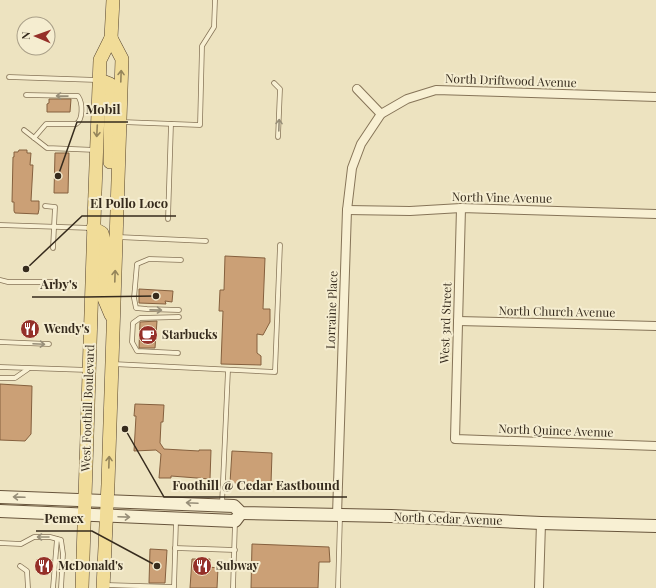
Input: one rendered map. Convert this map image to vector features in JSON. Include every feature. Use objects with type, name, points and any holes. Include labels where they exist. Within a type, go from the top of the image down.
[{"type":"main road","name":"West Foothill Boulevard","points":[[82,588],[90,370],[93,228],[100,60],[112,38],[114,0]]},
{"type":"main road","name":"West Foothill Boulevard","points":[[103,587],[122,59],[112,38]]},
{"type":"main road","points":[[100,80],[110,84],[110,168],[118,184]]},
{"type":"main road","points":[[93,228],[102,233],[105,244],[103,296],[113,320]]},
{"type":"main road","name":"North Cedar Avenue","points":[[0,497],[234,506],[238,517]]},
{"type":"main road","name":"North Cedar Avenue","points":[[0,511],[176,519],[338,515],[656,526]]},
{"type":"street","points":[[357,89],[381,114]]},
{"type":"street","name":"North Driftwood Avenue","points":[[381,114],[407,99],[436,90],[656,97]]},
{"type":"street","name":"Lorraine Place","points":[[338,515],[347,210],[352,168],[361,144],[381,114]]},
{"type":"street","name":"North Vine Avenue","points":[[347,210],[410,211],[461,208],[656,214]]},
{"type":"street","name":"West 3rd Street","points":[[455,439],[461,208]]},
{"type":"street","name":"North Church Avenue","points":[[458,321],[656,326]]},
{"type":"street","name":"North Quince Avenue","points":[[455,439],[656,446]]},
{"type":"street","points":[[539,588],[541,523]]},
{"type":"lane","points":[[120,122],[200,125],[202,46],[214,27],[215,0]]},
{"type":"lane","points":[[9,77],[100,80]]},
{"type":"lane","points":[[274,83],[280,89],[278,137]]},
{"type":"lane","points":[[26,96],[78,96],[81,104],[81,120],[79,122],[76,124],[46,124],[34,138]]},
{"type":"lane","points":[[168,219],[171,124]]},
{"type":"lane","points":[[24,130],[47,148],[96,150]]},
{"type":"lane","points":[[45,206],[55,207],[53,248]]},
{"type":"lane","points":[[0,225],[93,228]]},
{"type":"lane","points":[[116,237],[206,242]]},
{"type":"lane","points":[[112,364],[275,372],[280,245]]},
{"type":"lane","points":[[179,310],[147,310],[136,308],[134,298],[136,264],[149,259],[181,260]]},
{"type":"lane","points":[[0,280],[8,282],[52,282]]},
{"type":"lane","points":[[178,353],[138,351],[132,342],[133,324],[140,318],[179,317]]},
{"type":"lane","points":[[0,342],[49,344]]},
{"type":"lane","points":[[0,367],[90,370]]},
{"type":"lane","points":[[0,378],[15,378],[28,368]]},
{"type":"lane","points":[[222,505],[228,370]]},
{"type":"lane","points":[[338,515],[338,588]]},
{"type":"lane","points":[[233,588],[238,517]]},
{"type":"lane","points":[[103,587],[174,587],[176,519]]},
{"type":"lane","points":[[0,543],[21,544],[34,537],[50,537],[62,540],[63,554],[61,588]]},
{"type":"lane","points":[[53,588],[57,538]]},
{"type":"lane","points":[[175,548],[235,550]]},
{"type":"lane","points":[[20,566],[27,571],[28,588]]},
{"type":"building","points":[[49,99],[71,99],[70,112],[47,112],[47,104],[49,103]]},
{"type":"building","points":[[19,150],[27,150],[27,153],[31,153],[30,165],[33,165],[31,201],[39,201],[38,214],[15,213],[14,211],[14,202],[12,202],[13,157],[14,152],[18,152]]},
{"type":"building","points":[[55,153],[69,153],[68,193],[54,193]]},
{"type":"building","points":[[225,256],[265,258],[263,309],[270,309],[270,322],[263,335],[257,334],[257,353],[261,356],[261,365],[221,364],[223,311],[219,311],[220,290],[224,290]]},
{"type":"building","points":[[139,289],[173,291],[172,302],[165,301],[166,304],[139,303]]},
{"type":"building","name":"Starbucks","points":[[157,321],[155,348],[139,348],[140,322]]},
{"type":"building","points":[[0,384],[32,386],[31,434],[25,441],[0,440]]},
{"type":"building","points":[[135,404],[164,405],[163,422],[161,422],[160,443],[164,449],[199,451],[211,450],[210,479],[171,476],[171,478],[159,478],[161,454],[156,450],[134,451],[136,416],[134,416]]},
{"type":"building","points":[[232,451],[272,453],[271,484],[230,483]]},
{"type":"building","points":[[252,544],[329,547],[330,562],[319,562],[318,588],[251,588]]},
{"type":"building","points":[[150,549],[167,550],[165,583],[149,583]]},
{"type":"building","points":[[192,559],[210,559],[209,567],[218,568],[217,588],[190,588]]},
{"type":"place","name":"Mobil","points":[[58,176]]},
{"type":"place","name":"El Pollo Loco","points":[[26,269]]},
{"type":"place","name":"Arby's","points":[[156,296]]},
{"type":"place","name":"Wendy's","points":[[30,329]]},
{"type":"place","name":"Starbucks","points":[[148,335]]},
{"type":"place","name":"Foothill @ Cedar Eastbound","points":[[125,429]]},
{"type":"place","name":"McDonald's","points":[[44,566]]},
{"type":"place","name":"Pemex","points":[[157,566]]},
{"type":"place","name":"Subway","points":[[202,566]]}]
